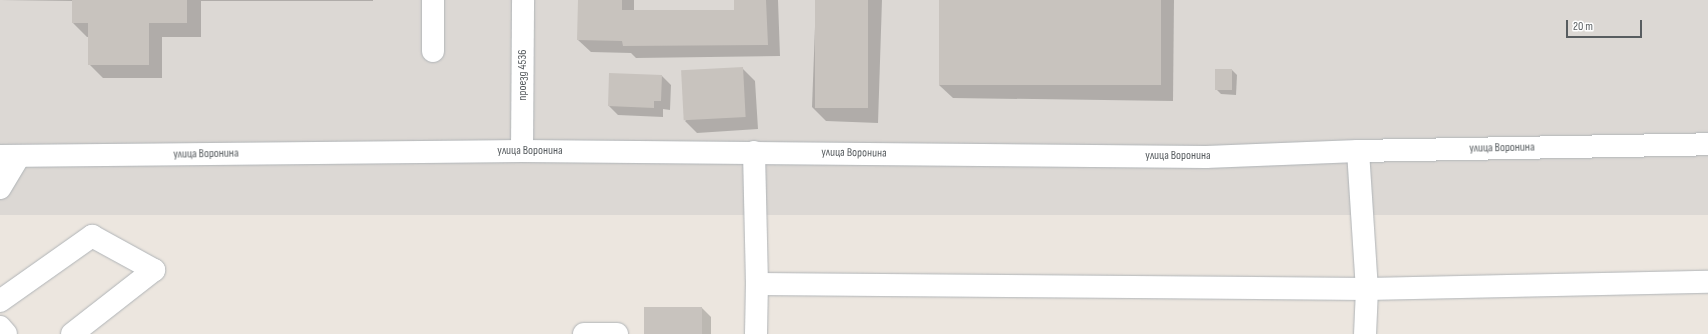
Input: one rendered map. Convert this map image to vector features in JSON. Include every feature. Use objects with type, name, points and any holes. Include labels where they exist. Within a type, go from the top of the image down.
[{"type":"street","points":[[433,0],[433,51]]},
{"type":"street","name":"проезд 4536","points":[[522,151],[523,0]]},
{"type":"street","name":"улица Воронина","points":[[9,156],[522,151],[1206,157],[1358,151],[1708,144]]},
{"type":"street","points":[[1358,151],[1367,289],[1366,334]]},
{"type":"street","points":[[754,152],[757,284],[756,334]]},
{"type":"street","points":[[0,188],[9,156]]},
{"type":"street","points":[[0,301],[92,236],[154,270],[72,334]]},
{"type":"street","points":[[757,284],[1367,289],[1708,282]]},
{"type":"street","points":[[0,327],[6,334]]},
{"type":"street","points":[[584,334],[617,334]]},
{"type":"shaded area","points":[[0,0],[1708,0],[1708,215],[0,215]]},
{"type":"building","points":[[72,0],[187,0],[187,23],[149,23],[149,65],[88,65],[88,23],[72,23]]},
{"type":"building","points":[[578,0],[622,0],[622,10],[734,10],[734,0],[766,0],[768,45],[623,46],[622,41],[577,40]]},
{"type":"building","points":[[815,0],[868,0],[868,108],[815,108]]},
{"type":"building","points":[[939,0],[1161,0],[1161,85],[939,85]]},
{"type":"building","points":[[743,67],[746,117],[684,120],[681,70]]},
{"type":"building","points":[[1215,69],[1232,69],[1232,90],[1215,90]]},
{"type":"building","points":[[609,73],[662,75],[661,101],[654,101],[654,108],[608,106]]},
{"type":"building","points":[[644,307],[702,307],[702,334],[644,334]]}]
